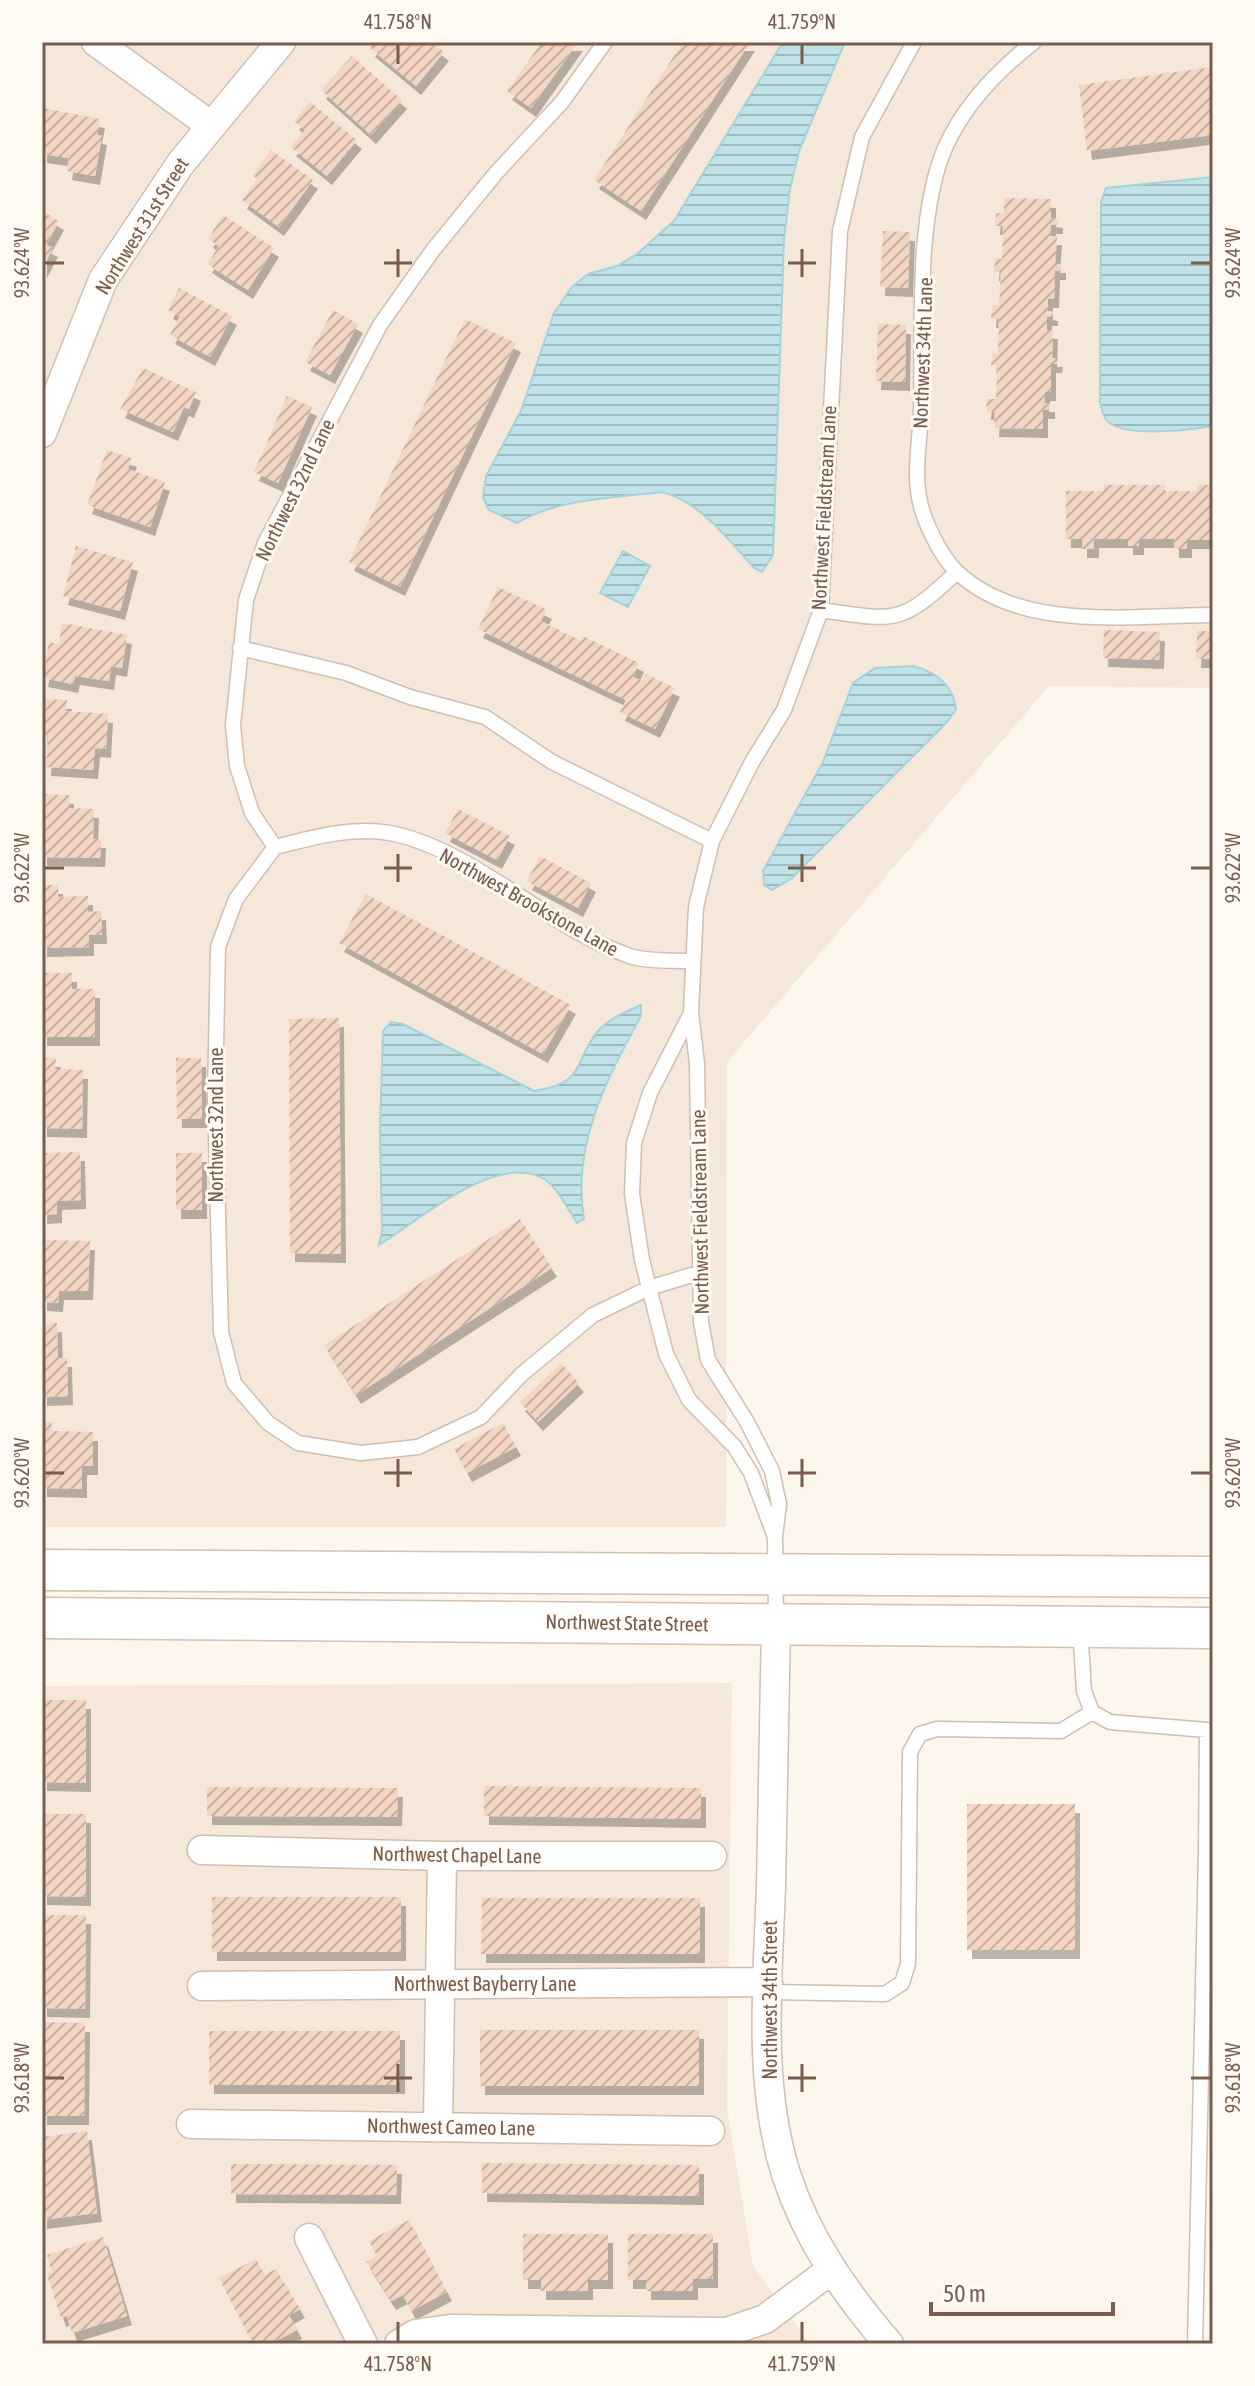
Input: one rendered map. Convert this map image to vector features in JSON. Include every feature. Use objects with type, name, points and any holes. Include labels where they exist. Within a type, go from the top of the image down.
[{"type":"main road","points":[[42,1570],[776,1555],[1213,1577]]},
{"type":"main road","name":"Northwest State Street","points":[[42,1618],[1213,1628]]},
{"type":"street","points":[[96,42],[210,125]]},
{"type":"street","name":"Northwest 31st Street","points":[[42,433],[103,280],[210,125],[281,42]]},
{"type":"street","name":"Northwest 34th Street","points":[[776,1624],[768,2074],[786,2174],[831,2270],[889,2344]]},
{"type":"street","name":"Northwest Chapel Lane","points":[[202,1850],[442,1856],[712,1856]]},
{"type":"street","points":[[438,2126],[442,1856]]},
{"type":"street","name":"Northwest Bayberry Lane","points":[[202,1986],[768,1987]]},
{"type":"street","name":"Northwest Cameo Lane","points":[[191,2124],[710,2131]]},
{"type":"street","points":[[309,2238],[363,2344]]},
{"type":"street","points":[[399,2344],[415,2334],[450,2329],[727,2332],[765,2319],[831,2270]]},
{"type":"lane","name":"Northwest 32nd Lane","points":[[605,42],[562,102],[496,173],[433,250],[380,325],[265,543],[246,600],[233,725],[237,766],[252,813],[275,847],[236,899],[218,947],[216,1245],[221,1332],[234,1383],[268,1423],[298,1443],[361,1453],[418,1447],[481,1417],[522,1374],[593,1315],[649,1288]]},
{"type":"lane","name":"Northwest Fieldstream Lane","points":[[776,1624],[779,1504],[772,1471],[747,1422],[708,1360],[698,1273],[697,1078],[691,1012],[691,961],[696,907],[712,841],[752,762],[784,710],[821,610],[840,231],[862,137],[914,42]]},
{"type":"lane","name":"Northwest 34th Lane","points":[[1034,42],[980,91],[945,148],[927,227],[918,496],[930,527],[957,572],[995,597],[1024,608],[1064,614],[1213,615]]},
{"type":"lane","points":[[821,610],[876,618],[905,614],[921,606],[957,572]]},
{"type":"lane","points":[[240,648],[346,673],[410,697],[485,717],[552,762],[712,841]]},
{"type":"lane","name":"Northwest Brookstone Lane","points":[[275,847],[342,831],[390,833],[437,851],[520,894],[603,945],[633,958],[691,961]]},
{"type":"lane","name":"Northwest Fieldstream Lane","points":[[691,1012],[650,1093],[634,1143],[632,1194],[649,1288],[666,1354],[689,1400],[717,1427],[742,1459],[776,1555]]},
{"type":"lane","points":[[649,1288],[698,1273]]},
{"type":"lane","points":[[1080,1627],[1084,1691],[1092,1712],[1110,1722],[1210,1730],[1210,1851],[1195,2344]]},
{"type":"lane","points":[[768,1987],[885,1994],[902,1983],[908,1964],[910,1752],[920,1734],[937,1729],[1061,1731],[1092,1712]]},
{"type":"shaded area","points":[[42,42],[1213,42],[1213,688],[1049,686],[727,1062],[726,1527],[42,1527]]},
{"type":"shaded area","points":[[732,1683],[727,2108],[753,2266],[810,2344],[42,2344],[42,1686]]},
{"type":"water","points":[[783,42],[845,42],[799,151],[790,189],[784,240],[773,555],[762,572],[754,568],[701,512],[662,492],[550,508],[517,523],[489,510],[483,497],[486,476],[521,411],[554,313],[572,287],[588,274],[617,266],[637,254],[674,221]]},
{"type":"water","points":[[1213,177],[1213,426],[1161,431],[1121,428],[1106,420],[1100,402],[1101,202],[1106,188]]},
{"type":"water","points":[[623,551],[650,566],[628,607],[600,593]]},
{"type":"water","points":[[913,666],[936,676],[947,686],[956,709],[948,721],[792,878],[772,890],[764,885],[763,871],[823,762],[853,683],[875,668]]},
{"type":"water","points":[[641,1005],[641,1016],[605,1088],[587,1139],[581,1192],[584,1219],[577,1223],[558,1193],[544,1179],[525,1173],[504,1174],[458,1192],[379,1245],[382,1231],[380,1131],[383,1031],[391,1022],[403,1024],[534,1091],[563,1083],[571,1077],[598,1031],[618,1016]]},
{"type":"building","points":[[375,42],[431,42],[444,52],[416,86],[370,48]]},
{"type":"building","points":[[542,42],[578,42],[531,108],[507,91]]},
{"type":"building","points":[[683,42],[750,42],[641,211],[594,180]]},
{"type":"building","points":[[352,56],[402,100],[371,135],[321,90]]},
{"type":"building","points":[[1213,67],[1213,135],[1087,151],[1079,85]]},
{"type":"building","points":[[310,102],[357,140],[327,176],[291,147],[305,130],[294,121]]},
{"type":"building","points":[[42,108],[100,119],[97,135],[102,136],[95,176],[67,171],[69,158],[42,154]]},
{"type":"building","points":[[271,150],[313,180],[279,227],[242,200],[257,179],[253,175]]},
{"type":"building","points":[[1004,198],[1051,199],[1051,218],[1058,219],[1058,225],[1051,225],[1050,236],[1057,236],[1055,264],[1061,264],[1061,271],[1055,271],[1054,299],[1048,299],[1048,311],[1053,312],[1053,317],[1047,317],[1047,330],[1053,330],[1052,358],[1058,358],[1057,364],[1051,364],[1051,392],[1045,392],[1044,403],[1050,403],[1050,410],[1043,410],[1043,429],[994,428],[995,412],[986,411],[987,399],[996,399],[997,365],[991,365],[992,353],[998,353],[999,319],[991,319],[992,305],[999,305],[1001,272],[994,272],[995,258],[1002,259],[1003,226],[995,226],[996,213],[1004,214]]},
{"type":"building","points":[[42,211],[59,221],[46,245],[53,248],[42,269]]},
{"type":"building","points":[[223,215],[274,248],[248,290],[207,264],[219,246],[208,239]]},
{"type":"building","points":[[883,231],[910,232],[908,288],[880,287]]},
{"type":"building","points":[[179,288],[232,316],[210,357],[170,335],[180,316],[168,310]]},
{"type":"building","points":[[333,310],[358,324],[330,375],[305,362]]},
{"type":"building","points":[[465,319],[516,343],[400,587],[349,562]]},
{"type":"building","points":[[878,324],[906,325],[905,382],[876,381]]},
{"type":"building","points":[[143,368],[196,392],[189,409],[184,407],[173,432],[120,409]]},
{"type":"building","points":[[287,396],[312,407],[278,483],[254,472]]},
{"type":"building","points":[[107,450],[132,458],[128,469],[165,482],[150,527],[87,505]]},
{"type":"building","points":[[1104,485],[1165,485],[1165,491],[1197,491],[1197,485],[1213,485],[1213,540],[1187,540],[1187,549],[1174,549],[1174,539],[1139,539],[1139,546],[1128,546],[1128,539],[1094,539],[1094,549],[1082,549],[1082,539],[1066,539],[1066,491],[1104,491]]},
{"type":"building","points":[[76,546],[133,562],[120,611],[63,596]]},
{"type":"building","points":[[498,587],[547,610],[541,621],[581,641],[583,636],[639,663],[633,677],[642,681],[646,674],[675,688],[655,729],[620,712],[626,700],[478,629]]},
{"type":"building","points":[[62,623],[127,635],[122,668],[111,666],[109,681],[75,676],[73,684],[43,678],[49,642],[59,644]]},
{"type":"building","points":[[1104,630],[1160,632],[1159,660],[1103,658]]},
{"type":"building","points":[[1197,631],[1213,631],[1213,659],[1196,659]]},
{"type":"building","points":[[42,699],[67,700],[66,711],[108,714],[106,749],[95,748],[93,770],[46,767],[48,735],[42,735]]},
{"type":"building","points":[[42,794],[69,795],[69,808],[94,809],[93,839],[101,839],[100,858],[42,857]]},
{"type":"building","points":[[458,809],[510,836],[497,860],[445,833]]},
{"type":"building","points":[[540,856],[591,883],[578,908],[527,881]]},
{"type":"building","points":[[42,885],[58,885],[58,897],[88,896],[88,912],[101,911],[102,935],[89,935],[89,947],[42,948]]},
{"type":"building","points":[[366,894],[571,1005],[543,1054],[339,943]]},
{"type":"building","points":[[42,973],[72,973],[72,989],[95,989],[95,1037],[42,1037]]},
{"type":"building","points":[[339,1018],[341,1254],[290,1253],[289,1019]]},
{"type":"building","points":[[42,1058],[56,1058],[55,1069],[83,1070],[82,1129],[42,1128]]},
{"type":"building","points":[[176,1058],[201,1058],[202,1119],[177,1119]]},
{"type":"building","points":[[80,1152],[81,1200],[57,1201],[57,1214],[42,1215],[44,1153]]},
{"type":"building","points":[[176,1153],[202,1153],[202,1210],[176,1210]]},
{"type":"building","points":[[520,1219],[552,1268],[356,1395],[324,1345]]},
{"type":"building","points":[[42,1240],[90,1241],[88,1291],[59,1291],[58,1303],[42,1302]]},
{"type":"building","points":[[57,1323],[58,1358],[67,1358],[68,1396],[42,1397],[42,1324]]},
{"type":"building","points":[[561,1363],[579,1383],[538,1422],[520,1402]]},
{"type":"building","points":[[42,1422],[52,1422],[51,1431],[93,1432],[93,1466],[82,1466],[82,1489],[42,1488]]},
{"type":"building","points":[[503,1423],[516,1447],[467,1473],[454,1449]]},
{"type":"building","points":[[42,1700],[86,1700],[86,1783],[42,1782]]},
{"type":"building","points":[[484,1786],[701,1788],[701,1819],[484,1816]]},
{"type":"building","points":[[207,1787],[398,1788],[397,1817],[207,1816]]},
{"type":"building","points":[[967,1804],[1075,1804],[1075,1950],[967,1950]]},
{"type":"building","points":[[42,1814],[86,1814],[86,1897],[42,1896]]},
{"type":"building","points":[[212,1897],[401,1897],[401,1952],[212,1952]]},
{"type":"building","points":[[482,1898],[700,1898],[700,1954],[481,1954]]},
{"type":"building","points":[[42,1915],[86,1915],[85,2009],[42,2008]]},
{"type":"building","points":[[42,2022],[85,2023],[84,2116],[42,2116]]},
{"type":"building","points":[[480,2030],[699,2030],[699,2086],[480,2086]]},
{"type":"building","points":[[209,2031],[400,2031],[400,2085],[209,2085]]},
{"type":"building","points":[[87,2131],[97,2213],[42,2220],[42,2137]]},
{"type":"building","points":[[482,2163],[699,2165],[699,2196],[482,2193]]},
{"type":"building","points":[[231,2164],[397,2165],[396,2195],[231,2194]]},
{"type":"building","points":[[409,2220],[447,2292],[411,2311],[403,2295],[391,2301],[366,2262],[377,2256],[369,2241]]},
{"type":"building","points":[[523,2234],[608,2234],[608,2280],[588,2280],[588,2291],[541,2291],[541,2280],[523,2280]]},
{"type":"building","points":[[628,2234],[713,2234],[713,2279],[693,2279],[693,2291],[646,2291],[646,2280],[628,2280]]},
{"type":"building","points":[[103,2237],[127,2316],[72,2333],[67,2316],[61,2318],[47,2274],[52,2272],[47,2255]]},
{"type":"building","points":[[256,2259],[264,2275],[276,2269],[300,2309],[289,2315],[297,2330],[270,2344],[253,2344],[219,2278]]}]
